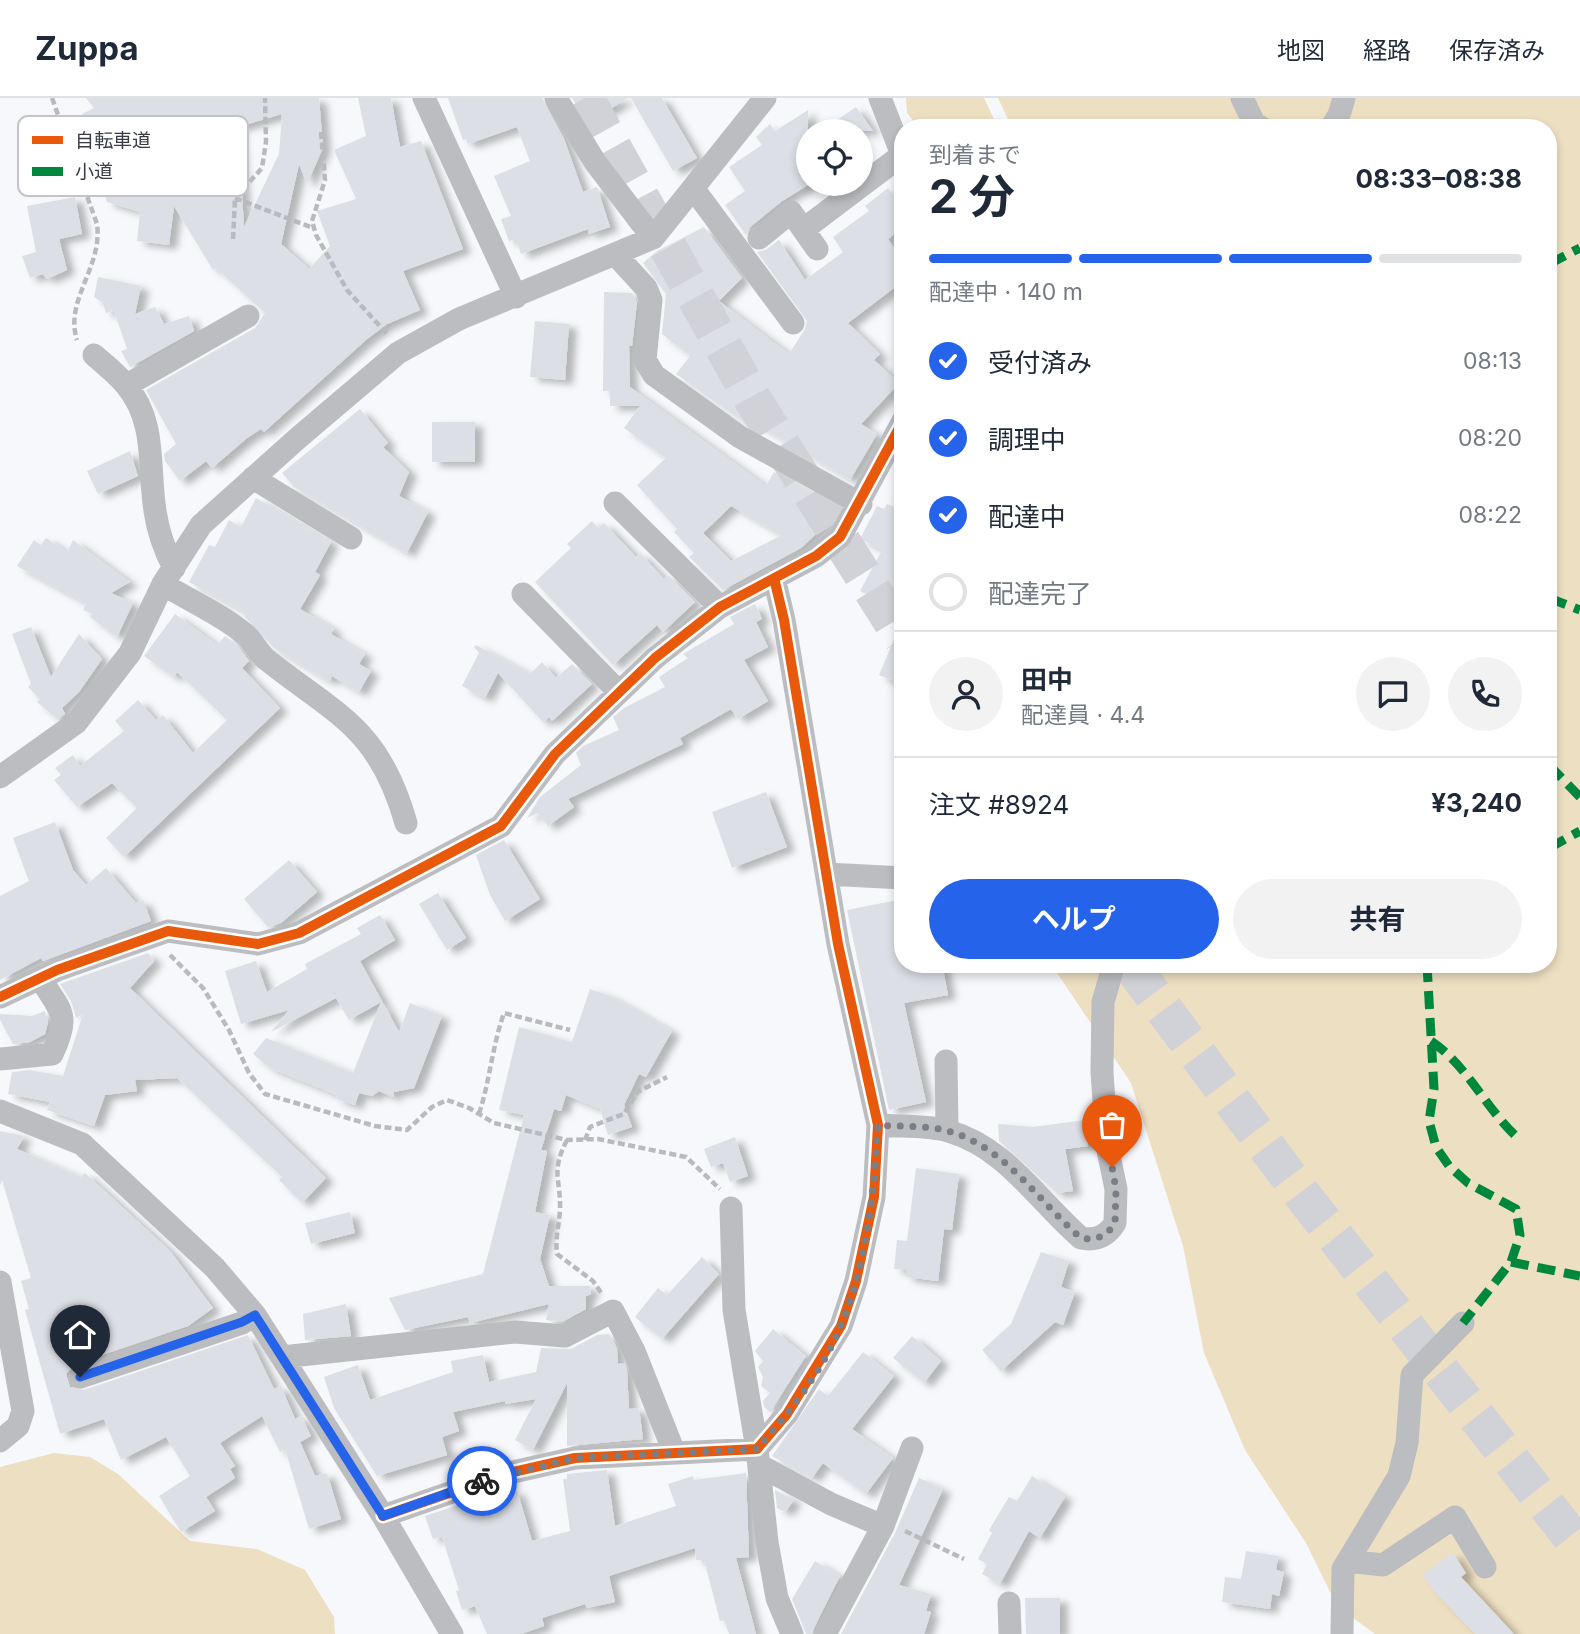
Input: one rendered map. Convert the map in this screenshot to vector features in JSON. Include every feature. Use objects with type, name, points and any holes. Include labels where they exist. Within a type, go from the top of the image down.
[{"type":"street","points":[[424,98],[516,297]]},
{"type":"street","points":[[556,98],[595,162],[653,238]]},
{"type":"street","points":[[0,777],[76,723],[131,653],[169,576],[201,525],[253,478],[398,353],[459,319],[653,238],[765,98]]},
{"type":"street","points":[[880,98],[894,133]]},
{"type":"street","points":[[1242,98],[1252,119]]},
{"type":"street","points":[[1337,119],[1344,98]]},
{"type":"street","points":[[804,229],[894,163]]},
{"type":"street","points":[[693,188],[793,323]]},
{"type":"street","points":[[759,238],[791,212],[817,249]]},
{"type":"street","points":[[615,254],[646,288],[651,300],[645,359],[654,375],[740,437],[861,504]]},
{"type":"street","points":[[127,385],[248,316]]},
{"type":"street","points":[[94,355],[127,385],[141,411],[149,436],[154,508],[169,576],[247,636],[265,659],[342,715],[374,749],[395,785],[405,823]]},
{"type":"street","points":[[0,997],[40,978],[168,931],[258,944],[299,933],[501,826],[555,754],[618,691],[693,626],[720,607],[816,556],[841,537],[894,439]]},
{"type":"street","points":[[253,478],[351,538]]},
{"type":"street","points":[[615,503],[720,607]]},
{"type":"street","points":[[758,1457],[841,1326],[856,1281],[874,1197],[878,1125],[838,944],[785,620],[774,578]]},
{"type":"street","points":[[523,594],[618,691]]},
{"type":"street","points":[[827,874],[894,878]]},
{"type":"street","points":[[878,1125],[947,1130],[967,1139],[1012,1167],[1081,1238],[1091,1240],[1111,1230],[1115,1223],[1116,1189],[1107,1146],[1102,1072],[1102,1002],[1111,973]]},
{"type":"street","points":[[0,1059],[52,1054],[64,1018],[40,978]]},
{"type":"street","points":[[946,1061],[947,1130]]},
{"type":"street","points":[[0,1111],[82,1144],[215,1268],[255,1315],[383,1516],[452,1634]]},
{"type":"street","points":[[731,1208],[734,1310],[777,1598],[792,1634]]},
{"type":"street","points":[[0,1282],[23,1411],[18,1426],[0,1441]]},
{"type":"street","points":[[282,1357],[515,1332],[565,1336],[613,1311],[634,1351],[674,1452]]},
{"type":"street","points":[[80,1377],[242,1322],[255,1315]]},
{"type":"street","points":[[1342,1634],[1341,1586],[1348,1561],[1399,1476],[1407,1443],[1412,1375],[1463,1323]]},
{"type":"street","points":[[825,1634],[884,1524],[912,1448]]},
{"type":"street","points":[[383,1516],[516,1471],[575,1458],[674,1452],[758,1457],[831,1504],[884,1524]]},
{"type":"street","points":[[1348,1561],[1382,1565],[1455,1517],[1486,1567]]},
{"type":"street","points":[[1009,1603],[1010,1634]]},
{"type":"path","points":[[52,98],[58,116]]},
{"type":"path","points":[[248,181],[262,168],[266,142],[265,98]]},
{"type":"path","points":[[321,132],[324,180],[312,221],[314,229],[325,254],[347,290],[383,327],[398,353]]},
{"type":"path","points":[[87,196],[97,224],[100,243],[75,312],[73,327],[78,341],[94,355]]},
{"type":"path","points":[[233,239],[235,198],[314,229]]},
{"type":"path","points":[[145,939],[178,961],[203,988],[229,1030],[249,1073],[265,1094],[375,1126],[407,1130],[432,1107],[447,1100],[494,1123],[567,1140],[598,1139],[685,1157],[714,1180],[731,1208]]},
{"type":"path","points":[[479,1114],[486,1093],[492,1047],[504,1013],[570,1030]]},
{"type":"path","points":[[584,1140],[590,1126],[624,1114],[637,1092],[667,1077]]},
{"type":"path","points":[[567,1140],[557,1160],[560,1211],[554,1235],[557,1254],[593,1280],[613,1311]]},
{"type":"path","points":[[884,1524],[964,1559]]},
{"type":"shaded area","points":[[906,98],[984,98],[994,119],[912,119],[907,113]]},
{"type":"shaded area","points":[[998,98],[1580,98],[1580,1634],[1375,1634],[1337,1606],[1306,1543],[1245,1450],[1204,1353],[1183,1246],[1131,1083],[1057,973],[1557,973],[1557,119],[1008,119]]},
{"type":"shaded area","points":[[54,1453],[90,1457],[118,1474],[190,1541],[257,1549],[305,1570],[334,1617],[335,1634],[0,1634],[0,1467]]},
{"type":"building","points":[[86,98],[319,98],[323,148],[307,184],[299,164],[281,244],[309,269],[330,246],[317,211],[356,199],[334,150],[366,136],[358,98],[391,98],[400,147],[421,141],[463,249],[403,271],[420,310],[387,324],[367,339],[264,432],[261,429],[247,438],[212,468],[206,461],[180,481],[165,461],[164,454],[176,444],[146,390],[255,328],[265,313],[216,268],[213,270],[174,206],[169,245],[137,241],[140,212],[107,202],[106,196],[242,196],[244,227],[279,154],[282,114],[248,124],[248,116],[82,114],[94,108]]},
{"type":"building","points":[[448,98],[542,98],[564,139],[583,192],[597,187],[610,227],[589,234],[588,229],[521,254],[516,239],[509,241],[501,219],[511,216],[494,176],[530,161],[517,127],[468,144],[466,139],[463,140]]},
{"type":"building","points":[[572,98],[627,98],[588,124]]},
{"type":"building","points":[[631,98],[662,98],[697,158],[673,171]]},
{"type":"building","points":[[856,107],[864,119],[838,119]]},
{"type":"building","points":[[808,110],[808,119],[796,119],[796,192],[750,227],[746,235],[725,205],[745,191],[729,167],[762,145],[756,137],[770,124],[775,131]]},
{"type":"building","points":[[888,188],[894,196],[894,234],[888,239],[894,248],[894,288],[848,323],[880,354],[874,360],[894,378],[894,388],[861,424],[877,434],[850,480],[747,418],[744,422],[676,374],[690,356],[662,334],[666,294],[643,263],[657,251],[704,227],[742,278],[719,301],[789,354],[807,321],[757,252],[767,249],[779,240],[805,280],[843,252],[833,237],[869,211],[865,206]]},
{"type":"building","points":[[75,197],[82,234],[59,239],[67,270],[47,279],[43,274],[30,278],[22,256],[36,252],[27,206]]},
{"type":"building","points":[[98,277],[141,286],[135,314],[155,307],[164,324],[189,316],[194,331],[130,367],[121,351],[127,349],[114,311],[106,313],[103,303],[94,297]]},
{"type":"building","points":[[604,292],[632,293],[637,302],[632,346],[629,346],[630,387],[763,484],[767,484],[774,472],[820,497],[832,510],[835,509],[836,515],[801,548],[723,590],[689,557],[694,553],[674,532],[677,529],[637,485],[666,458],[624,428],[640,406],[610,406],[610,391],[603,391]],"holes":[[[731,506],[782,535],[731,561],[703,533]]]},
{"type":"building","points":[[535,321],[569,324],[565,380],[530,377]]},
{"type":"building","points":[[360,409],[388,443],[383,447],[409,472],[399,496],[428,512],[407,553],[294,487],[282,473]]},
{"type":"building","points":[[432,422],[475,422],[475,462],[432,462]]},
{"type":"building","points":[[130,451],[138,476],[98,494],[87,471]]},
{"type":"building","points":[[256,498],[331,542],[315,572],[320,575],[300,609],[334,629],[331,634],[365,654],[359,664],[371,671],[359,692],[332,676],[329,681],[275,649],[244,616],[247,613],[189,582],[209,545],[215,547],[229,520],[241,527]]},
{"type":"building","points":[[887,504],[894,507],[894,609],[860,591],[882,550],[860,539],[877,506],[884,509]]},
{"type":"building","points":[[592,521],[598,528],[604,523],[636,557],[640,553],[664,579],[668,575],[695,602],[663,632],[657,625],[613,665],[535,582],[571,548],[567,544]]},
{"type":"building","points":[[46,538],[67,552],[73,540],[130,582],[111,593],[133,603],[117,637],[90,617],[92,614],[83,610],[86,603],[17,566],[34,540],[41,545]]},
{"type":"building","points":[[755,604],[762,619],[756,622],[768,647],[744,660],[768,701],[738,719],[731,709],[680,738],[683,744],[568,799],[574,807],[548,826],[538,813],[527,818],[540,797],[581,765],[576,753],[583,746],[619,730],[613,717],[624,708],[665,687],[659,677],[688,658],[683,654],[734,624],[730,617]]},
{"type":"building","points":[[175,614],[217,645],[225,636],[237,645],[249,661],[242,668],[280,708],[124,857],[106,838],[137,808],[112,783],[77,807],[54,780],[61,775],[55,768],[73,755],[80,766],[124,731],[115,721],[138,700],[156,720],[163,715],[193,753],[227,720],[177,672],[174,677],[144,656]]},
{"type":"building","points":[[31,627],[51,677],[79,634],[102,659],[79,692],[62,708],[65,714],[57,719],[37,702],[40,699],[28,687],[31,684],[12,634]]},
{"type":"building","points":[[894,639],[894,681],[879,675]]},
{"type":"building","points":[[476,645],[530,674],[542,662],[556,678],[572,664],[592,684],[552,721],[549,717],[543,722],[498,673],[485,698],[462,686],[479,653],[474,647]]},
{"type":"building","points":[[766,792],[787,847],[732,868],[712,812]]},
{"type":"building","points":[[55,822],[73,870],[86,885],[106,868],[136,903],[143,900],[151,921],[43,961],[41,958],[0,980],[0,896],[29,881],[13,838]]},
{"type":"building","points":[[504,840],[540,899],[505,921],[490,895],[476,855]]},
{"type":"building","points":[[289,860],[317,892],[281,923],[268,927],[244,899]]},
{"type":"building","points":[[438,893],[466,938],[447,950],[419,904]]},
{"type":"building","points":[[894,901],[894,973],[944,973],[948,995],[904,1003],[926,1102],[889,1110],[847,910]]},
{"type":"building","points":[[380,915],[395,940],[360,961],[399,1032],[410,1003],[442,1016],[414,1088],[394,1092],[393,1097],[379,1091],[372,1096],[359,1093],[355,1105],[270,1068],[253,1054],[266,1038],[353,1073],[381,1002],[349,1020],[336,998],[271,1032],[289,1010],[241,1024],[225,971],[256,961],[267,992],[307,969],[305,964],[361,934],[357,928]]},
{"type":"building","points":[[148,953],[154,961],[130,988],[326,1178],[302,1203],[279,1180],[282,1177],[177,1078],[135,1080],[137,1091],[105,1095],[94,1126],[47,1110],[50,1102],[8,1094],[12,1072],[29,1070],[63,1076],[83,1014],[76,1018],[71,1001],[60,984]]},
{"type":"building","points":[[590,989],[610,996],[672,1031],[646,1077],[639,1074],[624,1105],[632,1127],[608,1135],[600,1109],[566,1095],[561,1111],[554,1109],[541,1150],[547,1151],[535,1212],[550,1215],[540,1259],[549,1286],[590,1286],[591,1294],[586,1296],[586,1309],[562,1322],[546,1320],[549,1304],[470,1323],[468,1317],[405,1330],[389,1298],[483,1274],[524,1115],[499,1110],[519,1027],[572,1042]]},
{"type":"building","points":[[45,1011],[48,1022],[45,1034],[30,1042],[13,1044],[0,1020],[0,1014],[32,1016]]},
{"type":"building","points":[[1085,1120],[1088,1146],[1065,1149],[1073,1191],[1057,1193],[999,1141],[998,1124],[1033,1127]]},
{"type":"building","points":[[0,1131],[24,1136],[17,1149],[81,1177],[85,1173],[170,1251],[213,1308],[188,1326],[75,1364],[66,1374],[70,1387],[84,1390],[248,1335],[274,1389],[281,1386],[295,1419],[301,1416],[311,1436],[300,1442],[315,1476],[327,1473],[341,1519],[309,1529],[285,1449],[280,1452],[262,1416],[220,1443],[235,1466],[230,1469],[235,1478],[206,1497],[215,1511],[181,1532],[159,1496],[190,1476],[166,1437],[121,1460],[104,1419],[60,1434],[25,1310],[29,1309],[21,1281],[31,1278],[2,1180],[0,1186]]},
{"type":"building","points":[[735,1137],[748,1176],[730,1182],[723,1163],[711,1167],[704,1149]]},
{"type":"building","points":[[916,1168],[959,1174],[952,1230],[944,1229],[938,1281],[906,1277],[906,1270],[894,1269],[897,1240],[907,1241]]},
{"type":"building","points":[[350,1212],[355,1233],[311,1244],[305,1223]]},
{"type":"building","points":[[1041,1252],[1069,1261],[1061,1287],[1075,1292],[1063,1325],[1055,1322],[1001,1371],[982,1350],[1011,1324]]},
{"type":"building","points":[[702,1257],[719,1274],[662,1339],[635,1317],[658,1288],[667,1295]]},
{"type":"building","points":[[346,1304],[351,1336],[305,1340],[303,1314]]},
{"type":"building","points":[[773,1329],[806,1356],[770,1412],[764,1407],[763,1401],[770,1393],[761,1386],[763,1377],[758,1367],[763,1361],[755,1351]]},
{"type":"building","points":[[609,1334],[617,1348],[618,1364],[624,1363],[627,1371],[629,1409],[639,1408],[643,1439],[567,1446],[567,1383],[533,1450],[515,1440],[536,1399],[505,1404],[505,1401],[453,1412],[459,1431],[442,1437],[447,1455],[377,1476],[334,1408],[324,1377],[358,1365],[370,1400],[453,1372],[451,1361],[483,1355],[489,1382],[536,1372],[541,1348],[571,1349],[597,1335]]},
{"type":"building","points":[[912,1336],[941,1361],[924,1383],[893,1358]]},
{"type":"building","points":[[863,1352],[894,1376],[852,1429],[893,1458],[866,1494],[823,1463],[812,1478],[772,1456],[819,1389],[828,1396]]},
{"type":"building","points":[[607,1470],[615,1526],[676,1506],[668,1484],[693,1476],[694,1480],[746,1473],[749,1557],[736,1558],[756,1634],[729,1634],[724,1620],[720,1621],[704,1560],[696,1560],[695,1548],[609,1576],[615,1602],[587,1608],[585,1604],[542,1618],[544,1626],[521,1634],[487,1634],[475,1606],[462,1610],[456,1591],[459,1590],[442,1537],[433,1539],[425,1516],[473,1500],[474,1503],[517,1490],[532,1541],[570,1531],[563,1479],[567,1479],[567,1474]]},
{"type":"building","points":[[1032,1476],[1065,1497],[1040,1538],[1029,1531],[1000,1584],[982,1574],[987,1564],[978,1559],[992,1533],[989,1530],[1009,1497],[1017,1501]]},
{"type":"building","points":[[919,1478],[943,1489],[899,1585],[931,1594],[926,1611],[931,1612],[924,1634],[841,1634],[895,1533]]},
{"type":"building","points":[[775,1490],[794,1500],[785,1512],[777,1508]]},
{"type":"building","points":[[1246,1551],[1278,1556],[1276,1570],[1284,1572],[1279,1596],[1272,1594],[1270,1609],[1222,1602],[1225,1577],[1241,1579]]},
{"type":"building","points":[[1453,1553],[1466,1573],[1461,1577],[1514,1634],[1475,1634],[1434,1591],[1423,1574]]},
{"type":"building","points":[[815,1561],[840,1576],[811,1634],[806,1634],[792,1599]]},
{"type":"building","points":[[1025,1598],[1060,1598],[1060,1634],[1026,1634]]},
{"type":"tunnel","points":[[585,98],[753,400],[894,625]]},
{"type":"tunnel","points":[[1137,973],[1307,1201],[1580,1548]]},
{"type":"marked path","points":[[1557,260],[1580,248]]},
{"type":"marked path","points":[[1557,601],[1580,610]]},
{"type":"marked path","points":[[1557,773],[1580,797]]},
{"type":"marked path","points":[[1557,844],[1580,831]]},
{"type":"marked path","points":[[1428,973],[1434,1089],[1429,1121],[1436,1147],[1449,1166],[1468,1183],[1516,1209],[1520,1235],[1511,1262],[1463,1323]]},
{"type":"marked path","points":[[1431,1041],[1456,1062],[1518,1138]]},
{"type":"marked path","points":[[1511,1262],[1580,1276]]},
{"type":"cycle path","points":[[0,997],[57,970],[168,931],[258,944],[299,933],[501,826],[555,754],[655,658],[720,607],[816,556],[840,537],[894,438]]},
{"type":"cycle path","points":[[383,1516],[504,1474],[575,1458],[757,1449],[787,1414],[841,1326],[856,1281],[874,1197],[878,1125],[838,944],[784,620],[774,578]]},
{"type":"way so far","points":[[482,1481],[575,1458],[757,1449],[787,1415],[841,1326],[856,1281],[874,1197],[878,1125],[947,1130],[967,1139],[1012,1167],[1067,1226],[1081,1238],[1091,1240],[1102,1237],[1115,1223],[1116,1189],[1112,1167]]},
{"type":"route","points":[[80,1377],[242,1322],[255,1315],[383,1516],[482,1481]]}]
